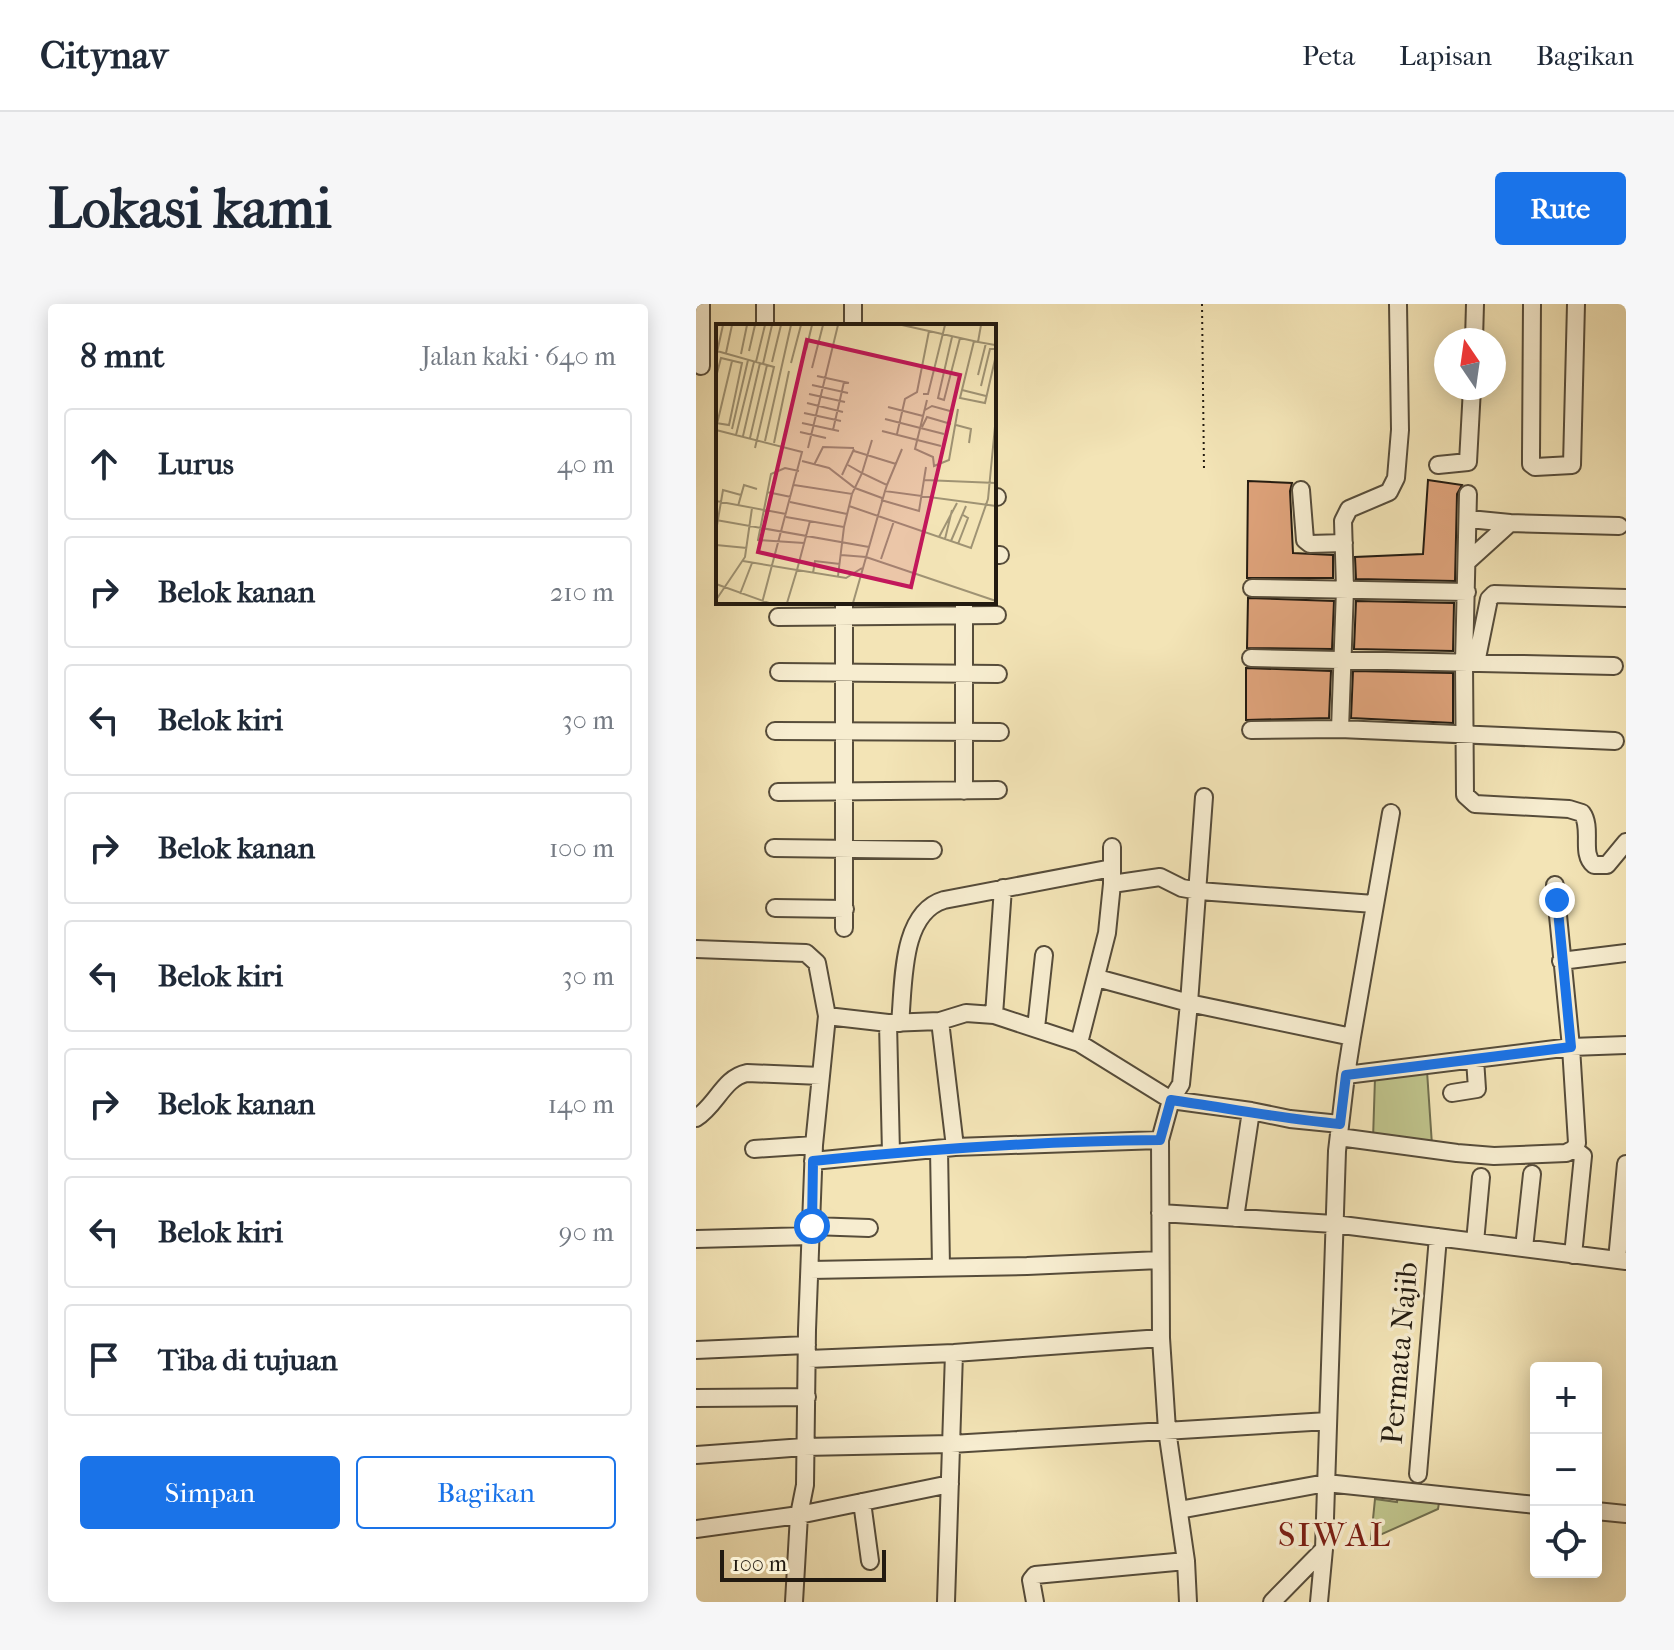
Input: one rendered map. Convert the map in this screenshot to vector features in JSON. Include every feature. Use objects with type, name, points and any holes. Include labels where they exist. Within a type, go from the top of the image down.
[{"type":"street","points":[[701,304],[701,366]]},
{"type":"street","points":[[1340,729],[1345,589],[1343,521],[1347,511],[1389,492],[1396,478],[1400,430],[1398,304]]},
{"type":"street","points":[[1474,328],[1475,304]]},
{"type":"street","points":[[1532,304],[1531,464],[1535,467],[1562,467],[1571,466],[1573,462],[1576,304]]},
{"type":"street","points":[[1438,465],[1468,462],[1471,400]]},
{"type":"street","points":[[1301,490],[1305,540],[1310,544],[1344,543]]},
{"type":"street","points":[[1468,494],[1470,663],[1464,790],[1472,803],[1577,810],[1585,816],[1589,862],[1601,867],[1607,865],[1626,842]]},
{"type":"street","points":[[1469,519],[1619,526]]},
{"type":"street","points":[[1468,561],[1510,523]]},
{"type":"street","points":[[1252,588],[1467,592]]},
{"type":"street","points":[[1470,663],[1489,599],[1494,594],[1626,598]]},
{"type":"street","points":[[844,608],[844,928]]},
{"type":"street","points":[[778,617],[844,608],[964,609],[997,615]]},
{"type":"street","points":[[964,609],[964,791]]},
{"type":"street","points":[[1251,658],[1614,666]]},
{"type":"street","points":[[779,672],[998,674]]},
{"type":"street","points":[[1251,730],[1340,729],[1615,741]]},
{"type":"street","points":[[775,731],[1000,732]]},
{"type":"street","points":[[778,792],[998,790]]},
{"type":"street","points":[[1188,1602],[1186,1561],[1167,1430],[1161,1338],[1160,1140],[1171,1100],[1181,1084],[1199,891],[1204,797]]},
{"type":"street","points":[[1319,1602],[1324,1549],[1334,1224],[1340,1130],[1352,1037],[1391,813]]},
{"type":"street","points":[[1079,1043],[1107,933],[1112,847]]},
{"type":"street","points":[[774,848],[933,850]]},
{"type":"street","points":[[891,1153],[894,1023],[909,940],[920,915],[938,901],[1003,888],[1112,876],[1160,877],[1182,888],[1199,891],[1374,904]]},
{"type":"street","points":[[825,1008],[894,1023],[940,1021],[966,1013],[994,1015],[1079,1043],[1171,1100],[1251,1111],[1446,1152],[1494,1156],[1566,1153],[1574,1149],[1577,1143],[1555,885]]},
{"type":"street","points":[[994,1015],[1003,888]]},
{"type":"street","points":[[775,908],[845,909]]},
{"type":"street","points":[[696,949],[806,953],[817,963],[825,1008],[814,1153],[805,1485],[799,1515],[794,1602]]},
{"type":"street","points":[[1561,961],[1626,953]]},
{"type":"street","points":[[1036,1028],[1044,955]]},
{"type":"street","points":[[1097,978],[1189,1003],[1352,1037]]},
{"type":"street","points":[[940,1021],[947,1148],[941,1267]]},
{"type":"street","points":[[1346,1075],[1571,1047],[1626,1045]]},
{"type":"street","points":[[1452,1093],[1477,1089],[1475,1059]]},
{"type":"street","points":[[696,1118],[708,1110],[725,1086],[738,1075],[821,1076]]},
{"type":"street","points":[[1235,1218],[1251,1111]]},
{"type":"street","points":[[754,1149],[891,1153],[1087,1141],[1160,1140]]},
{"type":"street","points":[[1573,1255],[1583,1156],[1574,1149]]},
{"type":"street","points":[[1160,1213],[1334,1224],[1621,1261],[1626,1164]]},
{"type":"street","points":[[1524,1248],[1532,1174]]},
{"type":"street","points":[[1475,1242],[1481,1177]]},
{"type":"street","points":[[696,1239],[869,1228]]},
{"type":"street","name":"Permata Najib","points":[[1418,1474],[1438,1237]]},
{"type":"street","points":[[810,1270],[1160,1260]]},
{"type":"street","points":[[696,1350],[954,1353],[1161,1338]]},
{"type":"street","points":[[946,1602],[954,1353]]},
{"type":"street","points":[[696,1398],[807,1397]]},
{"type":"street","points":[[696,1455],[804,1447],[951,1444],[1328,1421]]},
{"type":"street","points":[[1179,1510],[1326,1483],[1530,1504]]},
{"type":"street","points":[[696,1529],[799,1515],[950,1484]]},
{"type":"street","points":[[862,1502],[870,1561]]},
{"type":"street","points":[[1602,1512],[1626,1514]]},
{"type":"street","points":[[1272,1602],[1324,1549]]},
{"type":"street","points":[[1035,1602],[1031,1580],[1035,1575],[1186,1561]]},
{"type":"path","points":[[1202,304],[1204,470]]},
{"type":"green space","points":[[1427,1071],[1432,1145],[1373,1139],[1375,1078]]},
{"type":"green space","points":[[1398,1494],[1440,1497],[1438,1509],[1371,1539],[1375,1499],[1397,1502]]},
{"type":"building","points":[[1428,480],[1462,485],[1457,494],[1455,581],[1356,579],[1355,557],[1423,554]]},
{"type":"building","points":[[1248,481],[1292,483],[1293,553],[1333,555],[1333,578],[1247,578]]},
{"type":"building","points":[[1248,598],[1334,601],[1332,649],[1247,648]]},
{"type":"building","points":[[1356,601],[1454,603],[1453,651],[1354,649]]},
{"type":"building","points":[[1246,668],[1331,671],[1329,718],[1246,720]]},
{"type":"building","points":[[1353,671],[1453,673],[1453,723],[1351,718]]},
{"type":"district","name":"SIWAL","points":[[1335,1535]]},
{"type":"route","points":[[812,1226],[813,1161],[955,1147],[1160,1140],[1171,1100],[1340,1124],[1346,1075],[1571,1047],[1557,900]]}]
